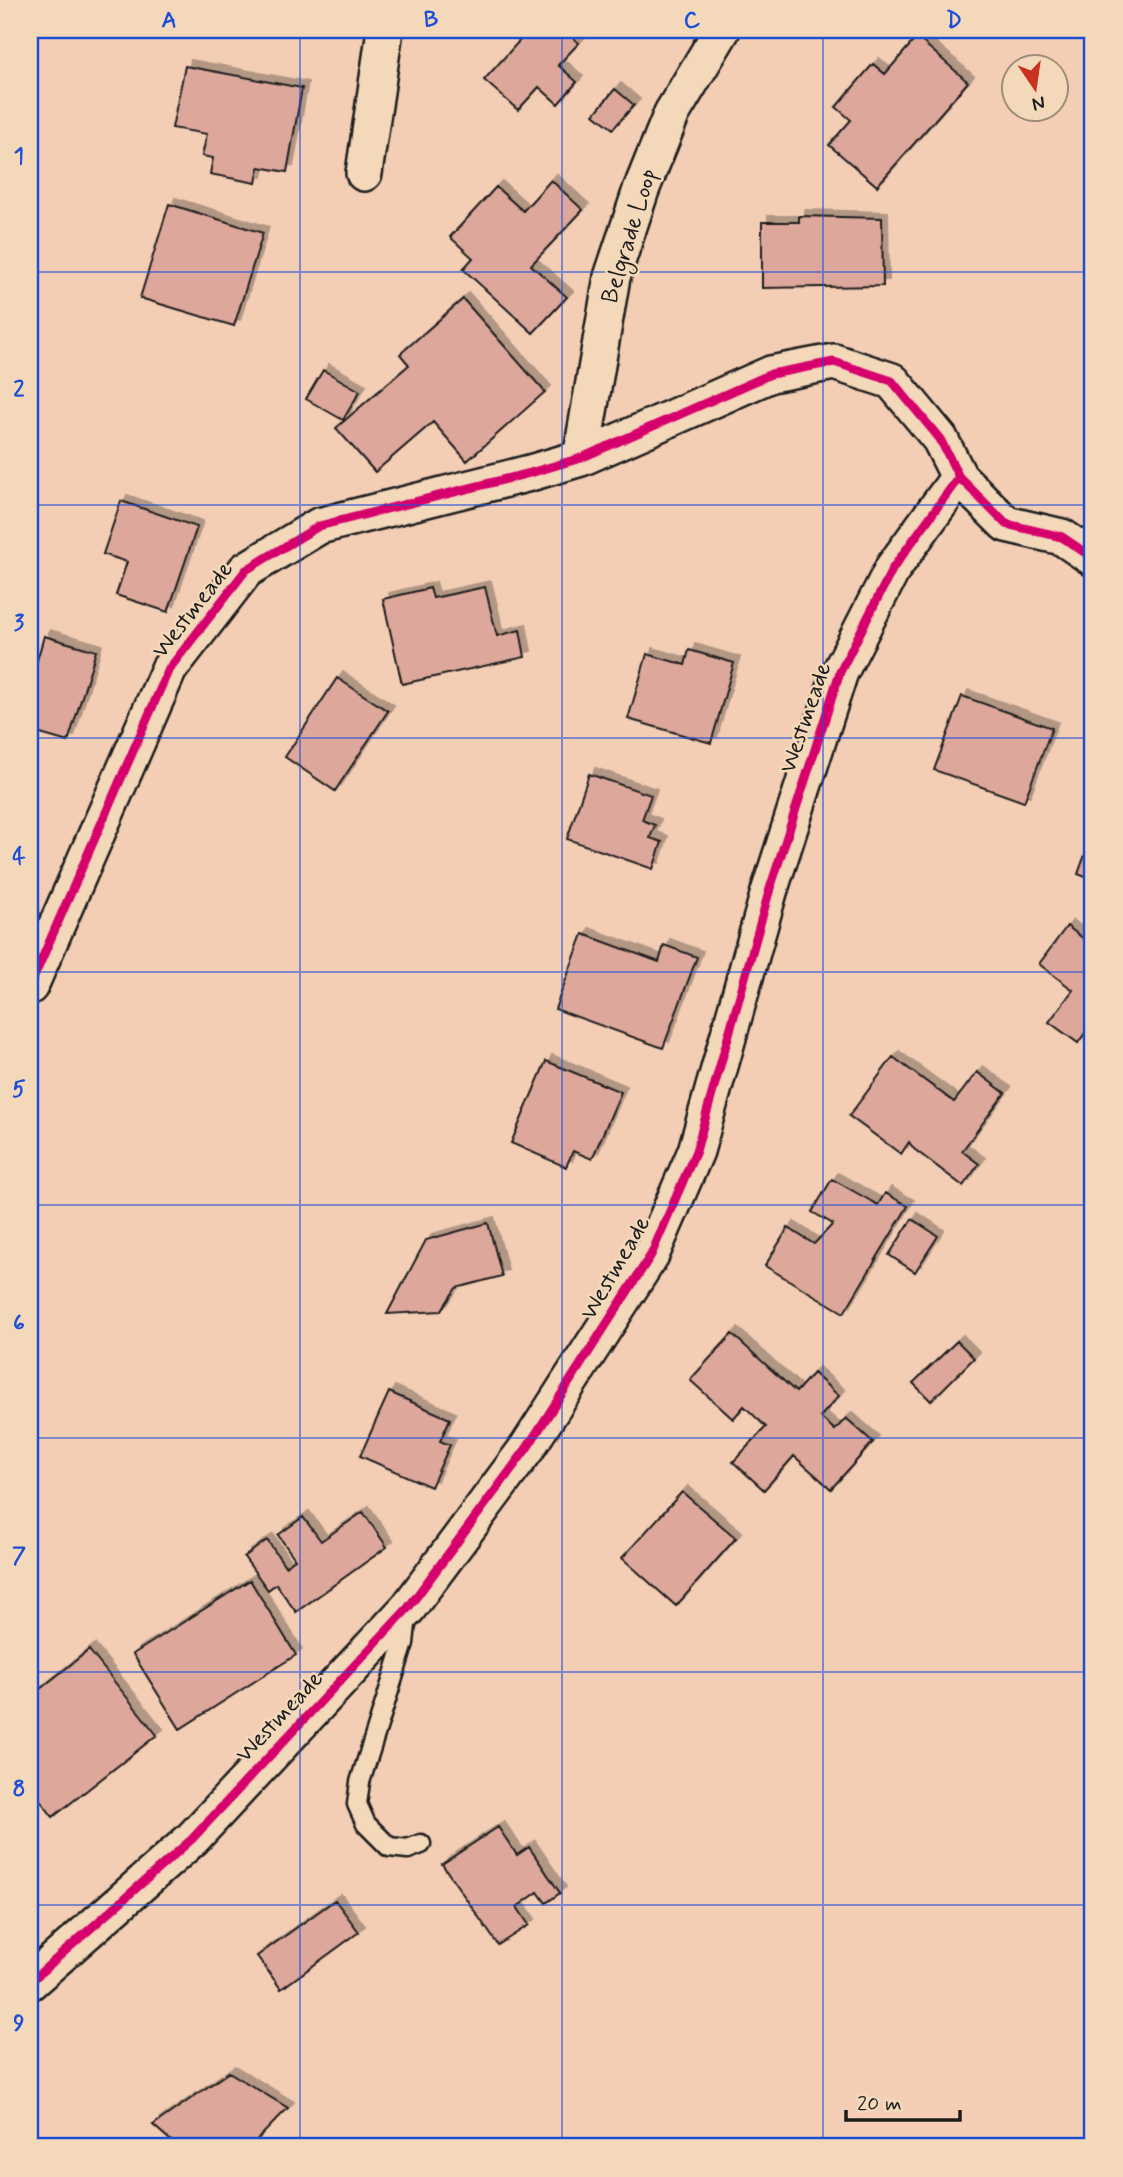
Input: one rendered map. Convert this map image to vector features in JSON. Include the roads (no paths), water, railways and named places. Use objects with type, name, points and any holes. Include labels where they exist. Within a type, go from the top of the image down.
[{"type":"street","points":[[364,173],[385,30]]},
{"type":"street","name":"Belgrade Loop","points":[[581,458],[612,276],[641,190],[672,113],[722,30]]},
{"type":"street","name":"Westmeade","points":[[30,986],[169,669],[246,570],[319,526],[581,458],[771,374],[834,362],[891,381],[940,439],[959,477],[893,568],[840,672],[769,892],[696,1151],[651,1255],[527,1448],[408,1608],[192,1839],[30,1982]]},
{"type":"street","points":[[959,477],[1006,524],[1062,537],[1093,558]]},
{"type":"lane","points":[[408,1608],[404,1643],[360,1783],[357,1804],[366,1824],[389,1847],[408,1849],[421,1844]]}]
